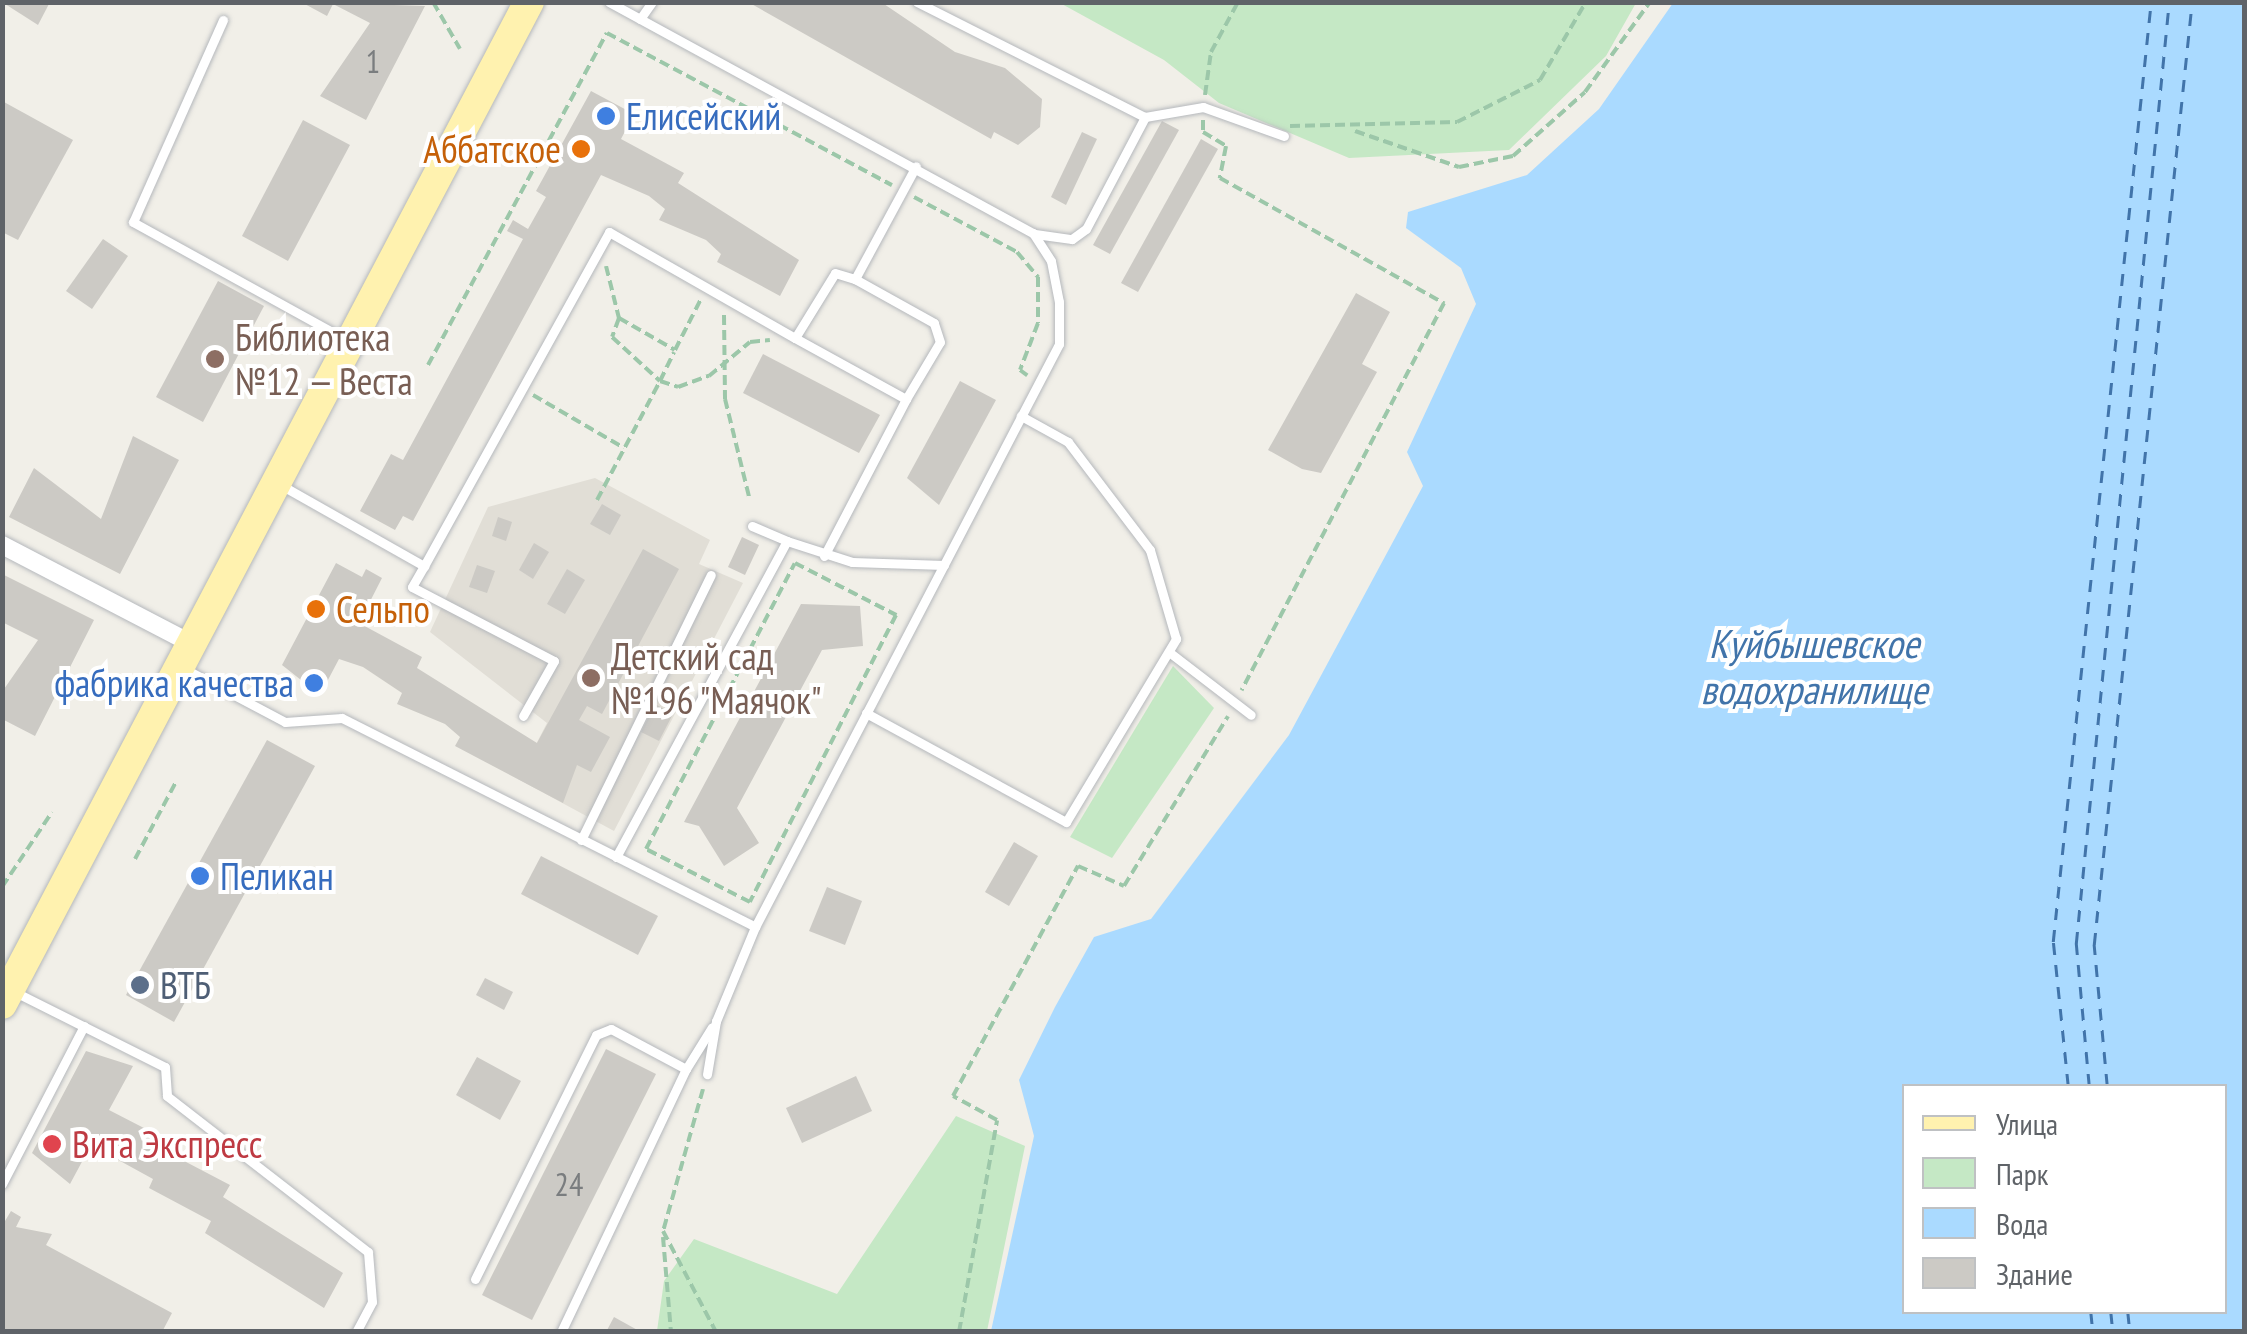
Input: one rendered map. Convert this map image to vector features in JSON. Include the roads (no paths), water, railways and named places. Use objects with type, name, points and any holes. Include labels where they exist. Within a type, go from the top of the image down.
[{"type":"main road","points":[[8,982],[350,341],[517,6]]},
{"type":"street","points":[[2,546],[185,654]]},
{"type":"lane","points":[[608,2],[916,166],[1033,234],[1072,239],[1086,229],[1145,117]]},
{"type":"lane","points":[[640,19],[652,2]]},
{"type":"lane","points":[[917,2],[1145,117],[1203,107],[1284,136]]},
{"type":"lane","points":[[223,20],[134,222],[350,341]]},
{"type":"lane","points":[[855,279],[916,166]]},
{"type":"lane","points":[[523,716],[554,661],[412,587],[609,232],[906,400]]},
{"type":"lane","points":[[561,1332],[686,1069],[716,1021],[755,927],[1059,344],[1059,302],[1051,261],[1033,234]]},
{"type":"lane","points":[[795,338],[834,273],[855,279],[934,323],[940,342],[824,556]]},
{"type":"lane","points":[[866,713],[1066,822],[1176,639],[1150,550],[1068,442],[1021,416]]},
{"type":"lane","points":[[275,482],[424,566]]},
{"type":"lane","points":[[752,526],[824,556],[944,564]]},
{"type":"lane","points":[[616,858],[787,542]]},
{"type":"lane","points":[[581,840],[711,575]]},
{"type":"lane","points":[[1169,652],[1251,715]]},
{"type":"lane","points":[[185,654],[285,722],[342,718],[755,927]]},
{"type":"lane","points":[[8,982],[165,1067],[167,1096],[368,1252],[372,1302],[356,1332]]},
{"type":"lane","points":[[708,1074],[716,1021]]},
{"type":"lane","points":[[2,1184],[84,1026]]},
{"type":"lane","points":[[475,1280],[596,1035],[611,1029],[686,1069]]},
{"type":"water","name":"Куйбышевское водохранилище","points":[[1673,3],[2244,3],[2244,1331],[991,1331],[1034,1136],[1019,1080],[1055,1007],[1094,937],[1151,919],[1289,735],[1423,486],[1407,452],[1476,304],[1461,268],[1406,228],[1408,212],[1527,175],[1599,109]]},
{"type":"place","name":"Елисейский","points":[[606,116]]},
{"type":"place","name":"Аббатское","points":[[581,149]]},
{"type":"place","name":"Библиотека №12 — Веста","points":[[215,359]]},
{"type":"place","name":"Сельпо","points":[[316,609]]},
{"type":"place","name":"Детский сад №196 \"Маячок\"","points":[[591,678]]},
{"type":"place","name":"фабрика качества","points":[[314,683]]},
{"type":"place","name":"Пеликан","points":[[200,876]]},
{"type":"place","name":"ВТБ","points":[[140,985]]},
{"type":"place","name":"Вита Экспресс","points":[[52,1144]]}]
